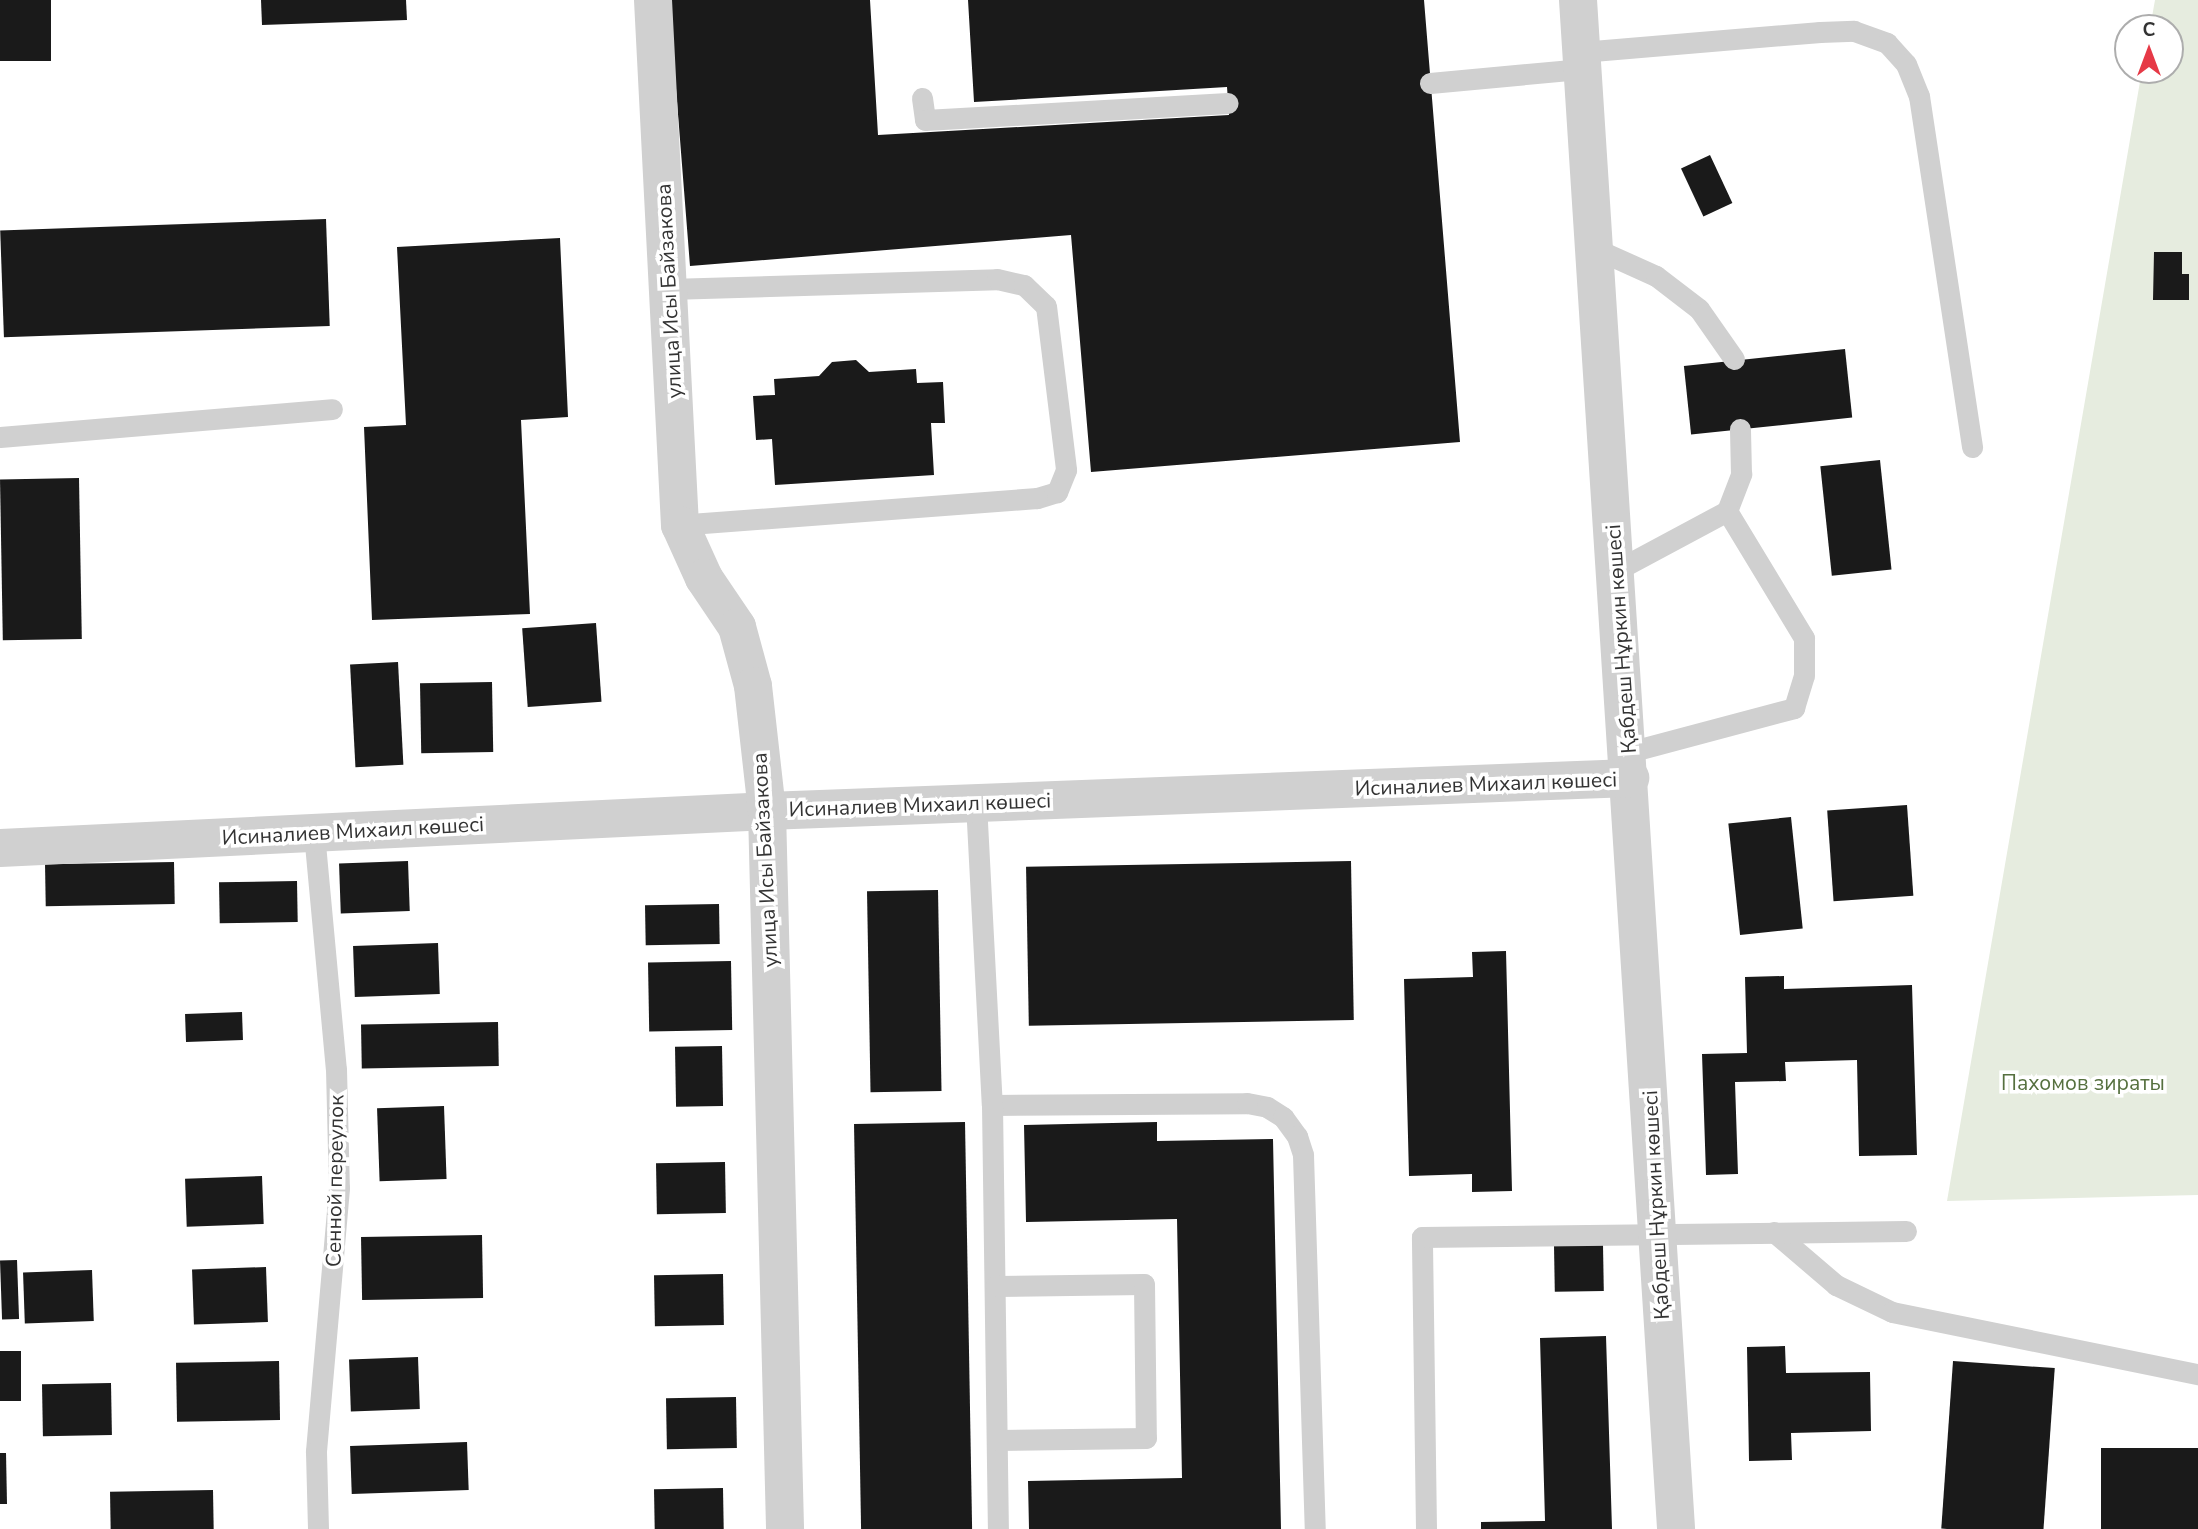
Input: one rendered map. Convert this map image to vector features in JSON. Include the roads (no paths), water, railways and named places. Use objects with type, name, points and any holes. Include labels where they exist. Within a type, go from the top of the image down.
[{"type":"street","name":"улица Исы Байзакова","points":[[653,0],[680,525],[704,578],[737,627],[753,686],[767,811],[785,1529]]},
{"type":"street","name":"Қабдеш Нұркин көшесі","points":[[1577,0],[1617,570],[1676,1529]]},
{"type":"street","name":"Исиналиев Михаил көшесі","points":[[0,848],[976,803],[1629,765]]},
{"type":"lane","points":[[1430,83],[1582,60],[1820,32],[1854,31],[1887,43],[1906,64],[1919,96],[1972,447]]},
{"type":"lane","points":[[922,98],[925,120],[1228,103]]},
{"type":"lane","points":[[1596,248],[1656,276],[1699,309],[1734,359]]},
{"type":"lane","points":[[669,289],[998,279],[1024,285],[1046,306],[1066,470],[1057,492],[1037,498],[680,525]]},
{"type":"lane","points":[[0,438],[332,409]]},
{"type":"lane","points":[[1617,570],[1727,512],[1741,474],[1741,429]]},
{"type":"lane","points":[[1629,765],[1794,708],[1804,675],[1804,638],[1727,512]]},
{"type":"lane","points":[[976,803],[992,1104],[998,1529]]},
{"type":"lane","name":"Сенной переулок","points":[[314,833],[337,1069],[339,1188],[316,1452],[318,1529]]},
{"type":"lane","points":[[992,1104],[1247,1103],[1267,1107],[1290,1126],[1303,1155],[1315,1529]]},
{"type":"lane","points":[[1426,1529],[1422,1237],[1906,1231]]},
{"type":"lane","points":[[1774,1232],[1836,1285],[1892,1312],[2198,1374]]},
{"type":"lane","points":[[996,1286],[1144,1284],[1146,1438],[998,1440]]},
{"type":"park label","name":"Пахомов зираты","points":[[2083,1083]]}]
